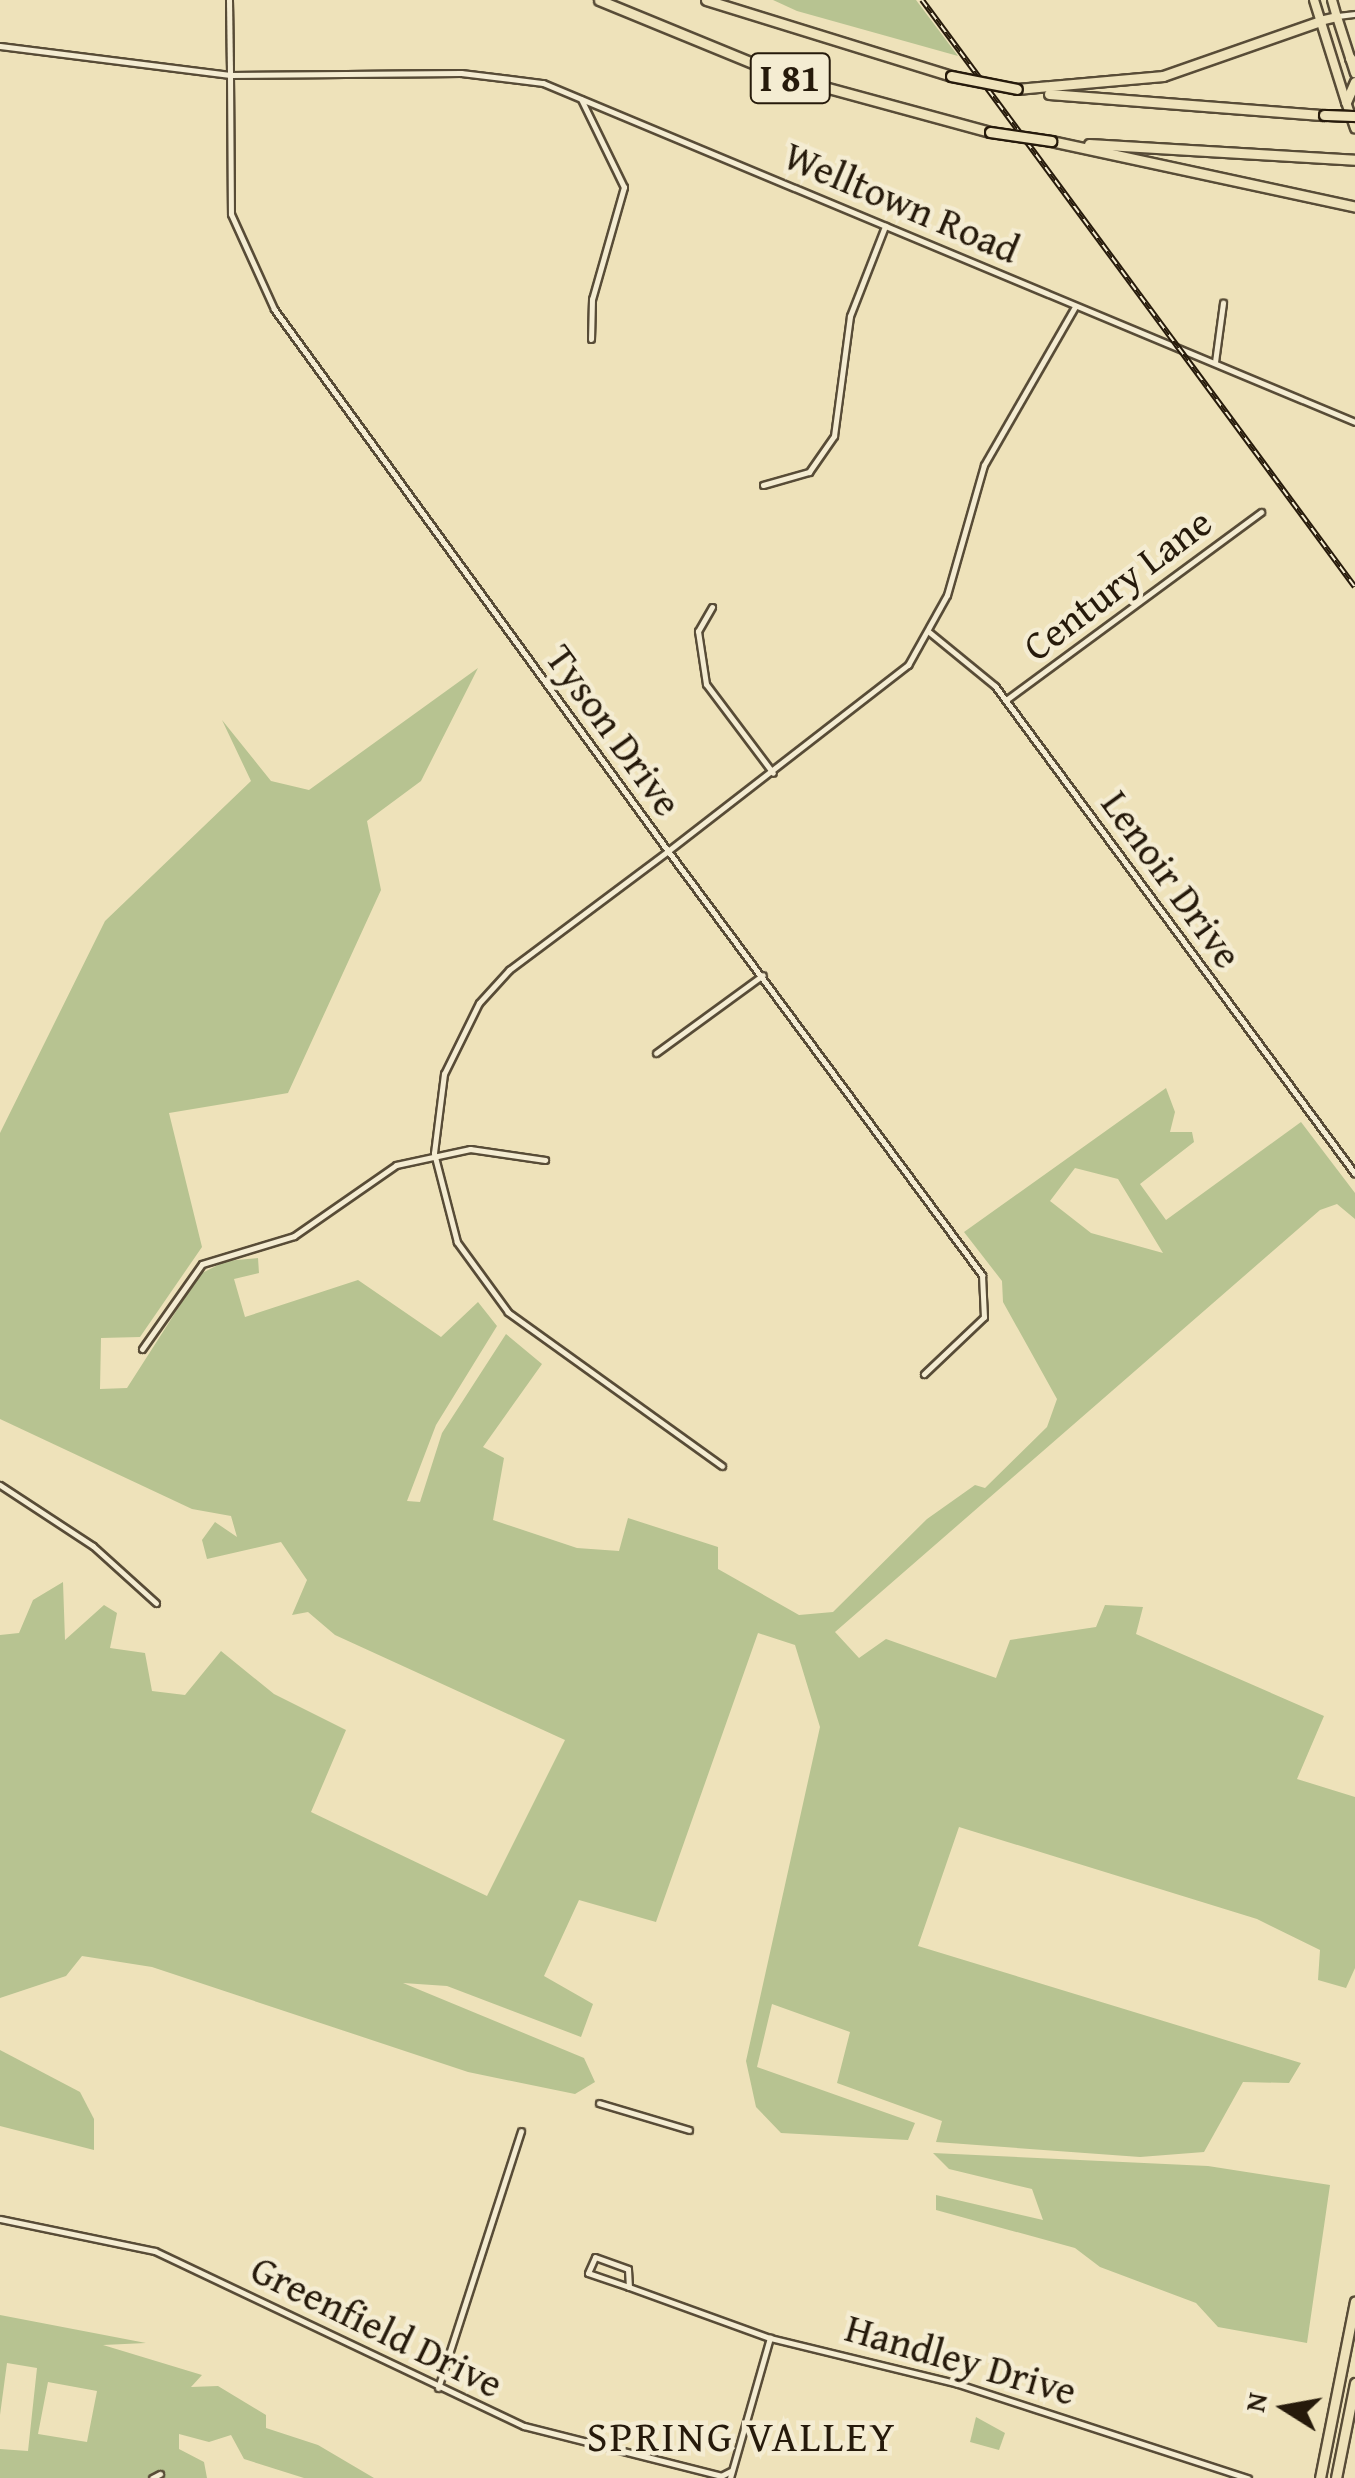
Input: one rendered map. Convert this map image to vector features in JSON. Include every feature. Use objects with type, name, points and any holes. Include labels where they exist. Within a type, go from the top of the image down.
[{"type":"highway","name":"I 81","points":[[599,0],[784,76],[990,132],[1051,142],[1355,160]]},
{"type":"highway","name":"I 81","points":[[706,0],[951,76],[1017,89],[1355,116]]},
{"type":"highway","points":[[1017,89],[1141,81],[1320,21]]},
{"type":"highway","points":[[1346,102],[1355,82]]},
{"type":"highway","points":[[1051,142],[1354,207]]},
{"type":"highway","points":[[1320,2478],[1355,2301]]},
{"type":"highway","points":[[1336,2478],[1355,2382]]},
{"type":"main road","points":[[1314,0],[1355,128]]},
{"type":"main road","points":[[1332,0],[1355,74]]},
{"type":"main road","points":[[1320,21],[1337,17]]},
{"type":"street","name":"Tyson Drive","points":[[229,0],[231,214],[274,309],[668,851],[764,974],[986,1284],[980,1323],[924,1374]]},
{"type":"street","points":[[1337,17],[1355,14]]},
{"type":"street","name":"Welltown Road","points":[[0,46],[230,75],[474,73],[581,96],[1355,422]]},
{"type":"street","points":[[581,96],[624,187],[592,299],[592,340]]},
{"type":"street","points":[[763,485],[809,472],[834,436],[850,316],[885,226]]},
{"type":"street","points":[[1215,362],[1223,303]]},
{"type":"street","points":[[722,1466],[508,1312],[457,1242],[434,1152],[448,1059],[480,1003],[509,970],[886,689],[929,632],[984,465],[1075,307]]},
{"type":"street","name":"Century Lane","points":[[1006,700],[1261,512]]},
{"type":"street","points":[[712,607],[698,632],[706,684],[774,773]]},
{"type":"street","name":"Lenoir Drive","points":[[929,632],[1006,700],[1355,1174]]},
{"type":"street","points":[[656,1053],[764,974]]},
{"type":"street","points":[[142,1349],[208,1260],[284,1240],[386,1170],[434,1152],[499,1150],[545,1160]]},
{"type":"street","points":[[0,1485],[92,1546],[156,1603]]},
{"type":"street","points":[[599,2102],[689,2130]]},
{"type":"street","points":[[438,2388],[522,2130]]},
{"type":"street","name":"Greenfield Drive","points":[[0,2219],[154,2251],[438,2388],[535,2430],[721,2476],[731,2474]]},
{"type":"street","points":[[588,2259],[626,2267],[629,2287],[596,2280],[588,2259]]},
{"type":"street","name":"Handley Drive","points":[[629,2287],[664,2295],[671,2308],[770,2338],[958,2384],[1248,2478]]},
{"type":"street","points":[[731,2474],[770,2338]]},
{"type":"green space","points":[[773,0],[916,0],[958,56],[797,11]]},
{"type":"green space","points":[[478,668],[421,781],[367,821],[381,890],[288,1093],[169,1113],[202,1247],[140,1337],[101,1338],[100,1389],[127,1388],[200,1274],[226,1261],[258,1258],[259,1273],[234,1279],[245,1317],[358,1280],[441,1337],[478,1302],[497,1326],[436,1425],[407,1501],[420,1502],[442,1433],[506,1334],[542,1364],[483,1447],[504,1458],[493,1520],[577,1548],[619,1551],[628,1518],[718,1547],[718,1569],[799,1615],[833,1612],[927,1519],[975,1485],[985,1488],[1047,1427],[1057,1399],[1003,1302],[1002,1281],[964,1232],[1166,1088],[1175,1112],[1170,1132],[1192,1132],[1194,1142],[1140,1184],[1166,1220],[1301,1122],[1355,1193],[1355,1219],[1337,1204],[1320,1210],[835,1632],[859,1658],[886,1639],[996,1678],[1010,1640],[1096,1627],[1105,1605],[1143,1607],[1136,1634],[1324,1716],[1297,1779],[1355,1797],[1355,1968],[1346,1988],[1318,1980],[1320,1950],[1257,1919],[959,1827],[918,1946],[1301,2063],[1289,2083],[1243,2082],[1204,2152],[1140,2157],[936,2142],[942,2121],[837,2083],[850,2032],[772,2004],[757,2067],[915,2123],[908,2140],[781,2133],[756,2107],[746,2061],[820,1727],[795,1645],[758,1633],[656,1922],[579,1900],[544,1976],[593,2004],[581,2037],[447,1986],[403,1983],[584,2058],[595,2082],[575,2094],[468,2072],[152,1967],[82,1956],[66,1976],[0,1998],[0,1635],[19,1633],[33,1600],[63,1582],[65,1640],[104,1605],[117,1613],[110,1648],[145,1653],[152,1691],[185,1695],[221,1651],[274,1694],[346,1730],[311,1812],[487,1896],[565,1740],[335,1635],[308,1612],[292,1615],[307,1580],[281,1542],[207,1559],[202,1540],[215,1522],[237,1537],[231,1516],[192,1509],[0,1419],[0,1133],[105,921],[251,781],[222,720],[271,781],[309,790]],"holes":[[[1075,1168],[1118,1179],[1163,1253],[1091,1233],[1050,1201]]]},
{"type":"green space","points":[[0,2050],[80,2092],[94,2119],[94,2150],[0,2126]]},
{"type":"green space","points":[[933,2153],[1208,2166],[1330,2185],[1307,2343],[1218,2327],[1196,2303],[1100,2267],[1075,2248],[936,2210],[936,2195],[1043,2220],[1032,2189],[949,2169]]},
{"type":"green space","points":[[0,2315],[146,2343],[103,2345],[202,2375],[191,2387],[218,2386],[266,2415],[266,2428],[318,2445],[374,2478],[304,2478],[244,2459],[231,2435],[209,2442],[179,2434],[179,2449],[204,2462],[207,2478],[0,2478],[0,2449],[28,2451],[37,2368],[7,2363],[0,2415]],"holes":[[[48,2382],[97,2391],[87,2442],[38,2434]]]},
{"type":"green space","points":[[976,2417],[1005,2433],[999,2450],[970,2442]]},
{"type":"railway","points":[[922,0],[1355,587]]},
{"type":"district","name":"SPRING VALLEY","points":[[742,2436]]}]
